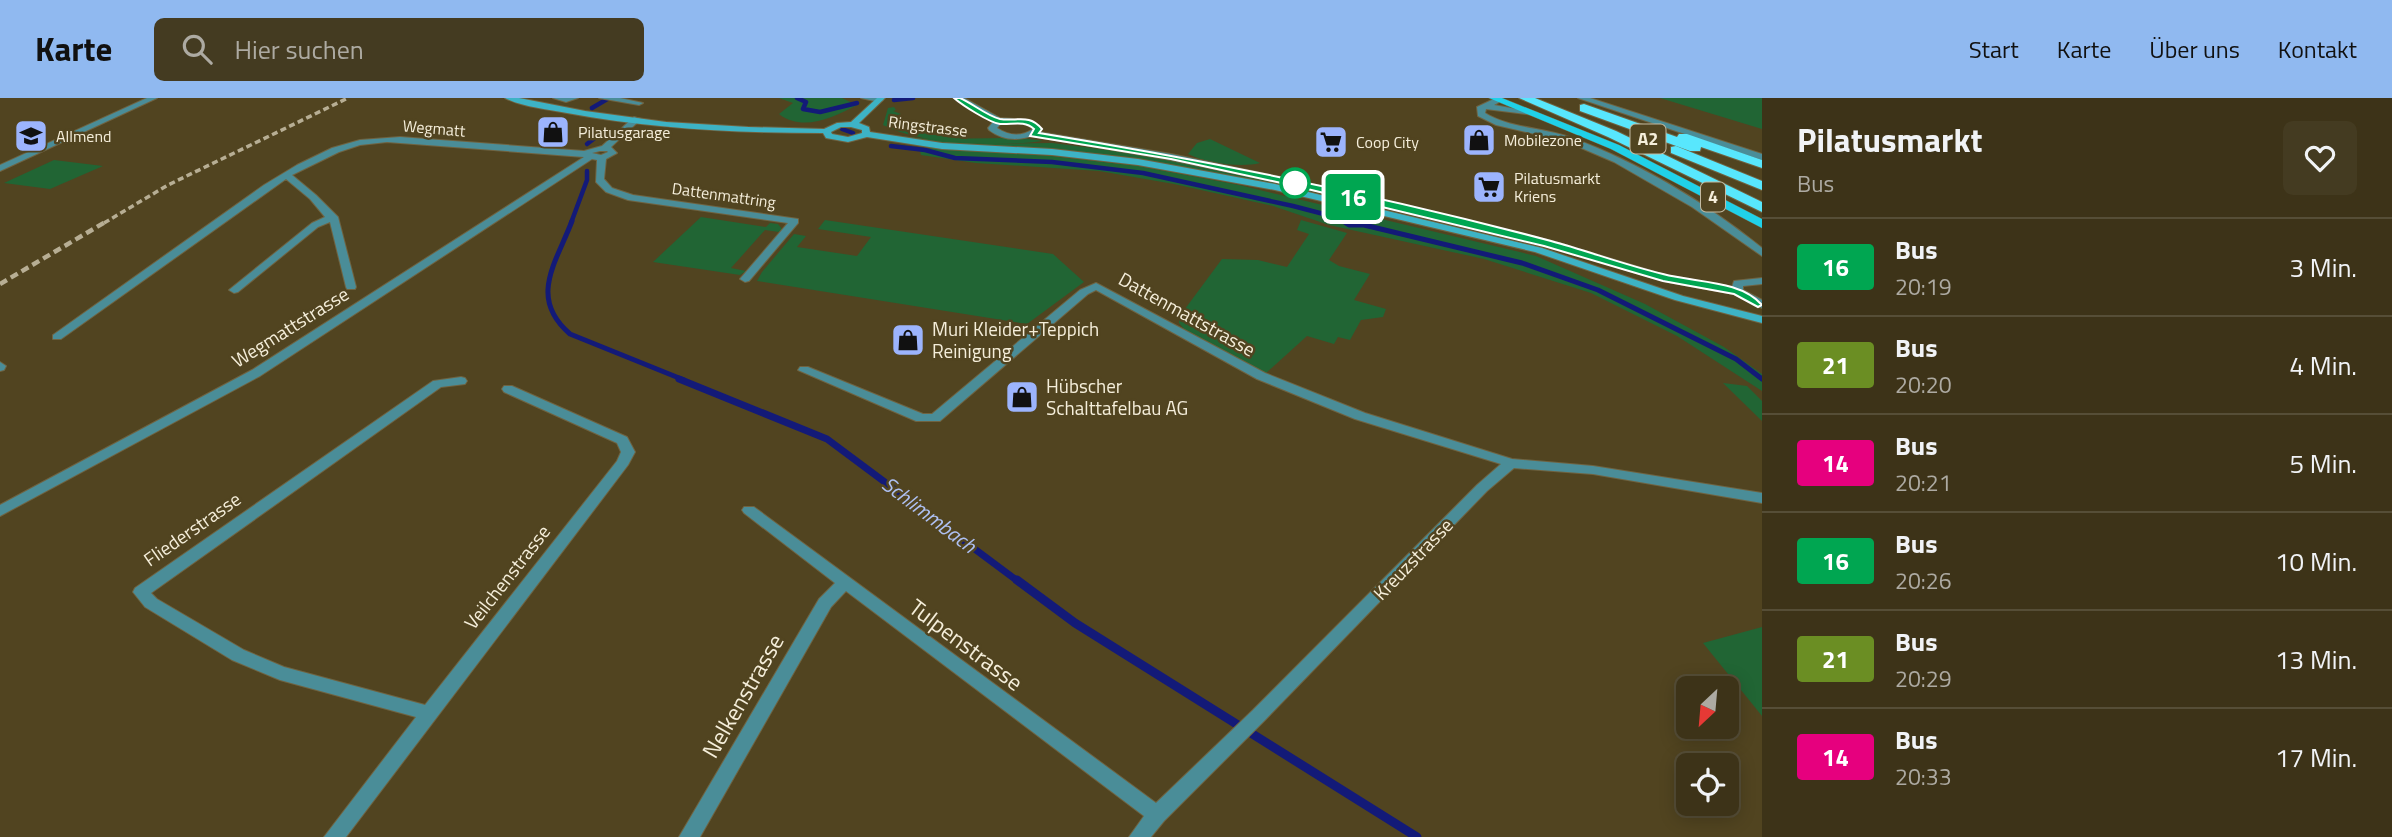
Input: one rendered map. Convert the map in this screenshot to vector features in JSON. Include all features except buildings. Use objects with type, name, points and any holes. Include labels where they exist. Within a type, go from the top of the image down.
[{"type":"highway","points":[[1525,98],[1612,134],[1762,208]]},
{"type":"highway","name":"A2","points":[[1533,98],[1643,137],[1762,186]]},
{"type":"highway","name":"A2","points":[[1555,98],[1762,175]]},
{"type":"highway","points":[[1591,110],[1762,164]]},
{"type":"main road","points":[[509,98],[565,111],[761,130],[825,131],[833,126],[853,124],[866,129],[866,134],[857,139],[840,139],[829,136],[825,131]]},
{"type":"main road","points":[[853,124],[880,99]]},
{"type":"main road","name":"4","points":[[1494,102],[1534,113],[1634,156],[1762,224]]},
{"type":"main road","name":"Ringstrasse","points":[[866,134],[942,146],[1052,152],[1138,162],[1317,197],[1538,250],[1679,298],[1762,320]]},
{"type":"street","points":[[0,168],[153,98]]},
{"type":"street","points":[[557,98],[574,98]]},
{"type":"street","points":[[603,98],[639,103]]},
{"type":"street","points":[[865,98],[880,99]]},
{"type":"street","name":"Ringstrasse","points":[[958,98],[999,121]]},
{"type":"street","points":[[1582,98],[1762,157]]},
{"type":"street","points":[[1494,102],[1479,111],[1489,119],[1569,140],[1678,195],[1745,238],[1762,253]]},
{"type":"street","name":"Wegmattstrasse","points":[[0,510],[256,373],[595,154],[637,119]]},
{"type":"street","points":[[1033,134],[1037,132],[1037,126],[1028,122],[999,121],[993,125],[998,133],[1015,136],[1033,134],[1171,157],[1295,183],[1548,243],[1663,278],[1737,291],[1762,305]]},
{"type":"street","points":[[97,125],[122,127]]},
{"type":"street","name":"Wegmatt","points":[[57,337],[286,176],[340,149],[381,140],[404,139],[520,151],[595,154]]},
{"type":"street","name":"Dattenmattring","points":[[595,154],[599,180],[609,190],[631,198],[795,221],[745,279]]},
{"type":"street","points":[[286,176],[313,197],[333,218],[351,287]]},
{"type":"street","points":[[234,290],[314,225],[333,218]]},
{"type":"street","points":[[1737,291],[1738,283],[1762,281]]},
{"type":"street","name":"Dattenmattstrasse","points":[[804,370],[921,418],[935,418],[1084,292],[1096,286],[1226,358],[1288,388],[1360,416],[1511,463]]},
{"type":"street","name":"Fliederstrasse","points":[[428,713],[280,673],[238,655],[151,603],[141,592],[437,384],[461,381]]},
{"type":"street","name":"Veilchenstrasse","points":[[334,837],[628,452],[622,440],[508,389]]},
{"type":"street","points":[[1511,463],[1593,470],[1762,498]]},
{"type":"street","name":"Kreuzstrasse","points":[[1139,837],[1157,815],[1253,722],[1482,488],[1511,463]]},
{"type":"street","name":"Tulpenstrasse","points":[[749,510],[1157,815]]},
{"type":"street","name":"Nelkenstrasse","points":[[689,837],[825,603],[845,583]]},
{"type":"green space","points":[[779,98],[842,98],[857,105],[818,121],[798,122],[779,114],[793,103]]},
{"type":"green space","points":[[1660,98],[1762,98],[1762,129]]},
{"type":"green space","points":[[894,107],[896,110],[893,111],[901,114],[893,116],[911,133],[954,138],[1021,138],[1043,141],[982,144],[918,137],[883,125],[888,108]]},
{"type":"green space","points":[[899,136],[981,144],[1052,143],[1116,151],[1228,171],[1320,193],[1128,157],[1056,149],[942,143]]},
{"type":"green space","points":[[1210,139],[1260,163],[1223,164],[1188,154],[1197,143]]},
{"type":"green space","points":[[931,148],[1050,156],[1138,166],[1239,185],[1536,256],[1645,304],[1724,347],[1762,374],[1762,391],[1677,336],[1591,293],[1484,259],[1329,225],[1273,206],[1174,184],[1099,171],[976,163],[921,155],[920,151]]},
{"type":"green space","points":[[54,160],[103,166],[50,189],[4,183]]},
{"type":"green space","points":[[701,217],[766,227],[770,223],[778,224],[782,229],[779,232],[765,230],[731,268],[746,271],[740,275],[653,262]]},
{"type":"green space","points":[[825,220],[1053,254],[1084,282],[1027,324],[757,281],[794,234],[806,236],[797,247],[857,256],[871,237],[818,229]]},
{"type":"green space","points":[[1301,220],[1347,233],[1329,260],[1339,266],[1370,274],[1354,300],[1386,309],[1383,317],[1361,320],[1350,340],[1338,337],[1334,344],[1307,336],[1266,373],[1184,329],[1179,323],[1179,317],[1222,259],[1258,260],[1287,267],[1309,234],[1297,230]]},
{"type":"green space","points":[[1723,383],[1747,386],[1762,401],[1762,421]]},
{"type":"green space","points":[[1762,627],[1762,716],[1740,689],[1740,676],[1730,676],[1703,643]]},
{"type":"waterway","points":[[592,108],[609,98]]},
{"type":"waterway","points":[[797,98],[806,102],[803,109],[820,112],[857,103]]},
{"type":"waterway","points":[[894,100],[913,98]]},
{"type":"waterway","points":[[842,129],[853,133]]},
{"type":"waterway","points":[[587,144],[600,134],[599,131]]},
{"type":"waterway","points":[[891,146],[925,150],[955,158],[1052,162],[1143,173],[1293,206],[1339,218],[1346,223]]},
{"type":"waterway","name":"Schlimmbach","points":[[571,223],[587,180],[587,171]]},
{"type":"waterway","name":"Schlimmbach","points":[[572,221],[549,280],[550,307],[557,321],[570,334],[684,380]]},
{"type":"waterway","points":[[1346,223],[1522,263],[1598,290],[1736,359],[1762,379]]},
{"type":"waterway","name":"Schlimmbach","points":[[679,379],[827,439],[1019,582]]},
{"type":"waterway","name":"Schlimmbach","points":[[1017,580],[1075,623],[1417,837]]},
{"type":"railway","points":[[104,223],[168,185],[348,98]]},
{"type":"railway","points":[[0,284],[107,221]]},
{"type":"bus line","name":"16","points":[[958,98],[999,121],[1013,120],[1034,124],[1038,129],[1033,134],[1226,167],[1295,183],[1548,243],[1663,278],[1737,291],[1762,305]]},
{"type":"place","name":"Pilatusgarage","points":[[553,132]]},
{"type":"place","name":"Allmend","points":[[31,136]]},
{"type":"place","name":"Mobilezone","points":[[1479,140]]},
{"type":"place","name":"Coop City","points":[[1331,142]]},
{"type":"place","name":"Pilatusmarkt Kriens","points":[[1489,187]]},
{"type":"place","name":"Muri Kleider+Teppich Reinigung","points":[[908,340]]},
{"type":"place","name":"Hübscher Schalttafelbau AG","points":[[1022,397]]}]
